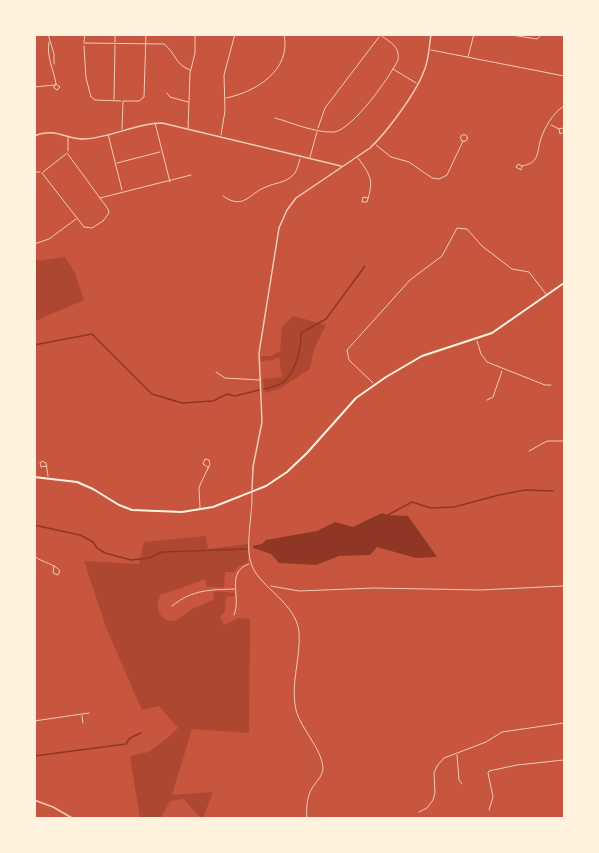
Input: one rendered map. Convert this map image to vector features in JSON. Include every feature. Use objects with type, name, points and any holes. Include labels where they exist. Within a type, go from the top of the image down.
[{"type":"main road","points":[[34,477],[77,482],[118,505],[132,510],[168,512],[213,507],[268,485],[287,472],[356,398],[374,384],[414,359],[497,330],[564,283]]},
{"type":"street","points":[[48,34],[48,55],[53,66]]},
{"type":"street","points":[[84,34],[85,69],[90,96],[95,100],[123,101],[144,99],[146,34]]},
{"type":"street","points":[[114,100],[115,34]]},
{"type":"street","points":[[188,128],[190,70],[195,53],[195,34]]},
{"type":"street","points":[[221,137],[225,120],[225,68],[235,34]]},
{"type":"street","points":[[224,98],[242,94],[274,74],[285,56],[284,34]]},
{"type":"street","points":[[307,819],[308,799],[321,776],[322,765],[299,719],[294,700],[294,684],[298,665],[298,629],[284,602],[258,577],[249,554],[254,467],[262,422],[259,349],[279,228],[289,206],[296,198],[374,144],[417,84],[425,69],[431,34]]},
{"type":"street","points":[[467,58],[474,34]]},
{"type":"street","points":[[505,34],[540,38],[542,34]]},
{"type":"street","points":[[275,118],[318,130],[337,132],[352,123],[393,69],[399,59],[398,50],[390,41],[379,35],[325,108],[318,130],[310,159]]},
{"type":"street","points":[[34,87],[56,85],[54,54],[49,42]]},
{"type":"street","points":[[84,43],[166,45],[179,65],[190,70]]},
{"type":"street","points":[[429,49],[564,76]]},
{"type":"street","points":[[393,69],[417,84]]},
{"type":"street","points":[[167,93],[170,97],[189,102]]},
{"type":"street","points":[[122,130],[123,101]]},
{"type":"street","points":[[522,166],[531,164],[536,159],[541,139],[558,110],[564,106]]},
{"type":"street","points":[[155,123],[170,182]]},
{"type":"street","points":[[34,136],[51,131],[86,139],[155,123],[167,123],[342,167]]},
{"type":"street","points":[[549,124],[559,129]]},
{"type":"street","points":[[108,134],[122,193]]},
{"type":"street","points":[[42,173],[76,218],[87,228],[99,224],[109,213],[67,153],[68,136]]},
{"type":"street","points":[[374,144],[391,157],[410,162],[432,178],[439,179],[447,175],[463,141]]},
{"type":"street","points":[[115,163],[162,152]]},
{"type":"street","points":[[34,172],[42,173],[67,153]]},
{"type":"street","points":[[223,196],[234,201],[244,201],[265,187],[287,180],[295,173],[300,157]]},
{"type":"street","points":[[357,157],[371,180],[368,198]]},
{"type":"street","points":[[100,198],[191,175]]},
{"type":"street","points":[[34,244],[49,239],[76,218]]},
{"type":"street","points":[[374,384],[349,360],[347,350],[410,280],[442,256],[457,228],[467,229],[482,246],[512,268],[529,272],[547,295]]},
{"type":"street","points":[[476,339],[481,354],[487,362],[545,386],[551,385]]},
{"type":"street","points":[[487,400],[493,397],[503,369]]},
{"type":"street","points":[[216,372],[225,378],[261,380]]},
{"type":"street","points":[[529,451],[547,441],[564,441]]},
{"type":"street","points":[[46,466],[48,478]]},
{"type":"street","points":[[200,510],[199,488],[208,468]]},
{"type":"street","points":[[34,556],[54,566]]},
{"type":"street","points":[[234,615],[237,609],[237,572],[242,567],[251,564]]},
{"type":"street","points":[[269,586],[299,591],[348,588],[480,590],[564,586]]},
{"type":"street","points":[[172,606],[204,590],[236,588]]},
{"type":"street","points":[[34,721],[89,713]]},
{"type":"street","points":[[82,714],[83,723]]},
{"type":"street","points":[[419,812],[427,808],[433,800],[434,773],[439,762],[444,758],[486,742],[502,732],[564,723]]},
{"type":"street","points":[[456,753],[459,781],[462,784]]},
{"type":"street","points":[[489,810],[493,796],[489,771],[517,765],[564,760]]},
{"type":"street","points":[[34,800],[53,807],[72,819]]},
{"type":"street","points":[[177,819],[182,819]]},
{"type":"shaded area","points":[[65,257],[75,273],[84,300],[35,321],[35,261]]},
{"type":"shaded area","points":[[293,316],[326,325],[314,349],[310,369],[279,389],[265,393],[263,379],[282,377],[279,357],[261,361],[261,356],[271,356],[280,351],[282,327]]},
{"type":"shaded area","points":[[382,513],[408,516],[437,557],[416,558],[377,547],[370,555],[339,556],[316,565],[279,563],[271,554],[253,548],[266,540],[317,531],[335,522],[353,527]]},
{"type":"shaded area","points":[[206,536],[208,549],[248,544],[248,562],[234,572],[225,572],[224,587],[207,587],[205,579],[161,594],[158,609],[168,621],[177,620],[190,610],[213,600],[214,591],[234,593],[234,596],[226,597],[225,611],[220,617],[224,625],[239,618],[250,619],[249,733],[192,729],[172,795],[213,792],[203,818],[200,818],[184,799],[170,801],[161,818],[140,818],[130,757],[150,751],[178,728],[159,706],[142,710],[107,630],[84,561],[139,564],[144,542]]},
{"type":"waterway","points":[[264,389],[278,385],[287,379],[297,360],[301,333],[326,319],[365,266]]},
{"type":"waterway","points":[[34,345],[92,334],[152,394],[182,403],[213,401],[227,394],[235,396],[259,390]]},
{"type":"waterway","points":[[386,516],[412,502],[431,508],[454,507],[525,490],[553,491]]},
{"type":"waterway","points":[[34,525],[80,535],[93,542],[105,553],[131,560],[149,558],[162,552],[247,549]]},
{"type":"waterway","points":[[34,756],[126,744],[130,738],[141,733]]}]
